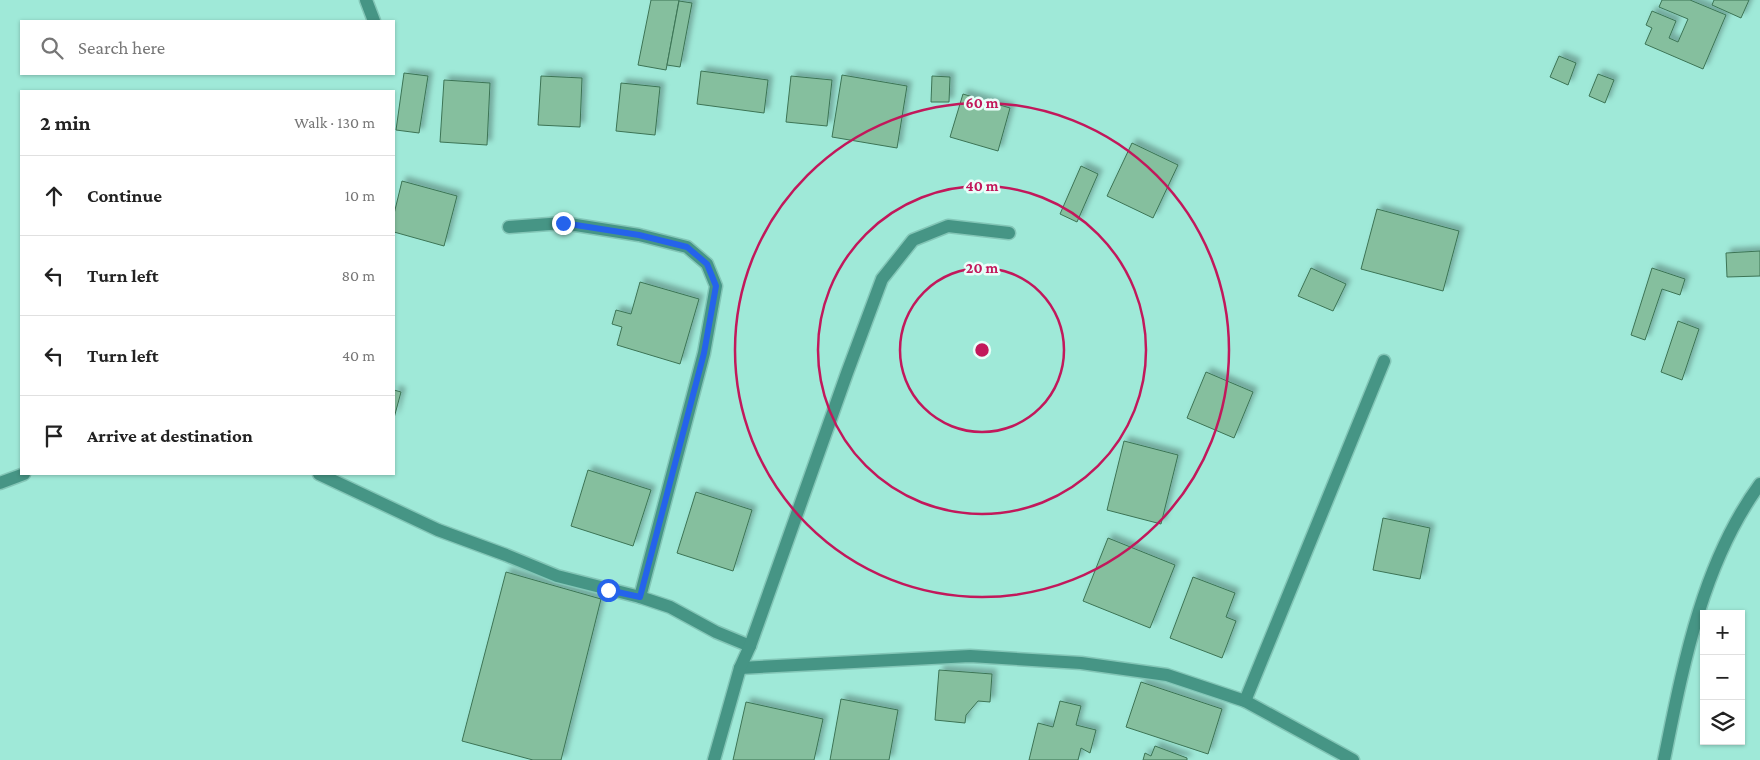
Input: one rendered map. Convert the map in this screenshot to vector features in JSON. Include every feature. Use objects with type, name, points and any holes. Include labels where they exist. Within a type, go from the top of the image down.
[{"type":"street","points":[[366,0],[374,20]]},
{"type":"street","points":[[509,227],[563,223],[639,235],[687,247],[707,264],[716,286],[704,353],[640,597]]},
{"type":"street","points":[[714,760],[740,668],[750,646],[882,279],[913,240],[948,226],[1009,232]]},
{"type":"street","points":[[1245,701],[1384,361]]},
{"type":"street","points":[[0,483],[21,475]]},
{"type":"street","points":[[321,475],[438,530],[556,576],[640,597],[670,607],[716,632],[750,646]]},
{"type":"street","points":[[1664,760],[1682,672],[1714,568],[1748,500],[1760,484]]},
{"type":"street","points":[[740,668],[970,656],[1081,662],[1167,675],[1245,701],[1353,760]]},
{"type":"building","points":[[651,0],[679,0],[666,70],[638,65]]},
{"type":"building","points":[[1662,0],[1690,0],[1726,15],[1703,69],[1645,44],[1652,28],[1646,25],[1652,11],[1676,21],[1669,38],[1678,42],[1688,19],[1659,7]]},
{"type":"building","points":[[1714,0],[1749,0],[1741,18],[1712,5]]},
{"type":"building","points":[[679,1],[692,3],[680,67],[667,65]]},
{"type":"building","points":[[1559,56],[1576,63],[1568,85],[1550,77]]},
{"type":"building","points":[[701,71],[768,80],[764,113],[697,104]]},
{"type":"building","points":[[404,73],[428,76],[419,133],[396,130]]},
{"type":"building","points":[[1598,74],[1614,80],[1605,103],[1589,96]]},
{"type":"building","points":[[842,75],[907,86],[897,148],[832,137]]},
{"type":"building","points":[[541,76],[582,78],[580,127],[538,125]]},
{"type":"building","points":[[791,76],[832,80],[827,126],[786,122]]},
{"type":"building","points":[[932,76],[950,77],[949,102],[931,102]]},
{"type":"building","points":[[444,80],[490,83],[487,145],[440,142]]},
{"type":"building","points":[[621,83],[660,87],[655,135],[616,131]]},
{"type":"building","points":[[963,94],[1010,108],[998,151],[950,137]]},
{"type":"building","points":[[1132,143],[1178,165],[1153,218],[1107,196]]},
{"type":"building","points":[[1081,166],[1098,174],[1077,222],[1060,214]]},
{"type":"building","points":[[402,181],[457,196],[444,246],[395,232],[395,210]]},
{"type":"building","points":[[1377,209],[1459,231],[1443,291],[1361,269]]},
{"type":"building","points":[[1760,251],[1760,276],[1727,277],[1726,253]]},
{"type":"building","points":[[1311,268],[1346,284],[1333,311],[1298,296]]},
{"type":"building","points":[[1652,268],[1685,279],[1680,295],[1662,289],[1645,340],[1631,335]]},
{"type":"building","points":[[640,282],[699,299],[680,364],[617,345],[622,327],[612,324],[616,310],[631,314]]},
{"type":"building","points":[[1678,321],[1699,329],[1682,380],[1661,372]]},
{"type":"building","points":[[1206,372],[1253,392],[1234,438],[1187,418]]},
{"type":"building","points":[[395,390],[401,392],[395,414]]},
{"type":"building","points":[[1124,441],[1178,455],[1161,524],[1107,510]]},
{"type":"building","points":[[588,470],[651,490],[633,546],[571,526]]},
{"type":"building","points":[[696,492],[752,510],[733,571],[677,553]]},
{"type":"building","points":[[1383,518],[1430,528],[1420,579],[1373,570]]},
{"type":"building","points":[[1108,538],[1175,565],[1150,628],[1083,601]]},
{"type":"building","points":[[506,572],[601,599],[561,760],[533,760],[462,741]]},
{"type":"building","points":[[1193,577],[1235,593],[1226,617],[1236,621],[1222,658],[1170,638]]},
{"type":"building","points":[[939,670],[992,674],[990,702],[978,701],[966,715],[965,723],[935,720]]},
{"type":"building","points":[[1141,682],[1222,709],[1208,754],[1126,727]]},
{"type":"building","points":[[841,699],[898,710],[889,760],[830,760]]},
{"type":"building","points":[[1060,701],[1081,706],[1076,725],[1096,730],[1090,753],[1081,748],[1078,760],[1029,760],[1038,723],[1053,727]]},
{"type":"building","points":[[746,702],[823,719],[814,760],[733,760]]},
{"type":"building","points":[[1155,746],[1187,758],[1187,760],[1143,760],[1145,753],[1151,756]]},
{"type":"route","points":[[563,223],[639,235],[687,247],[707,264],[716,286],[704,353],[640,597],[608,590]]}]
